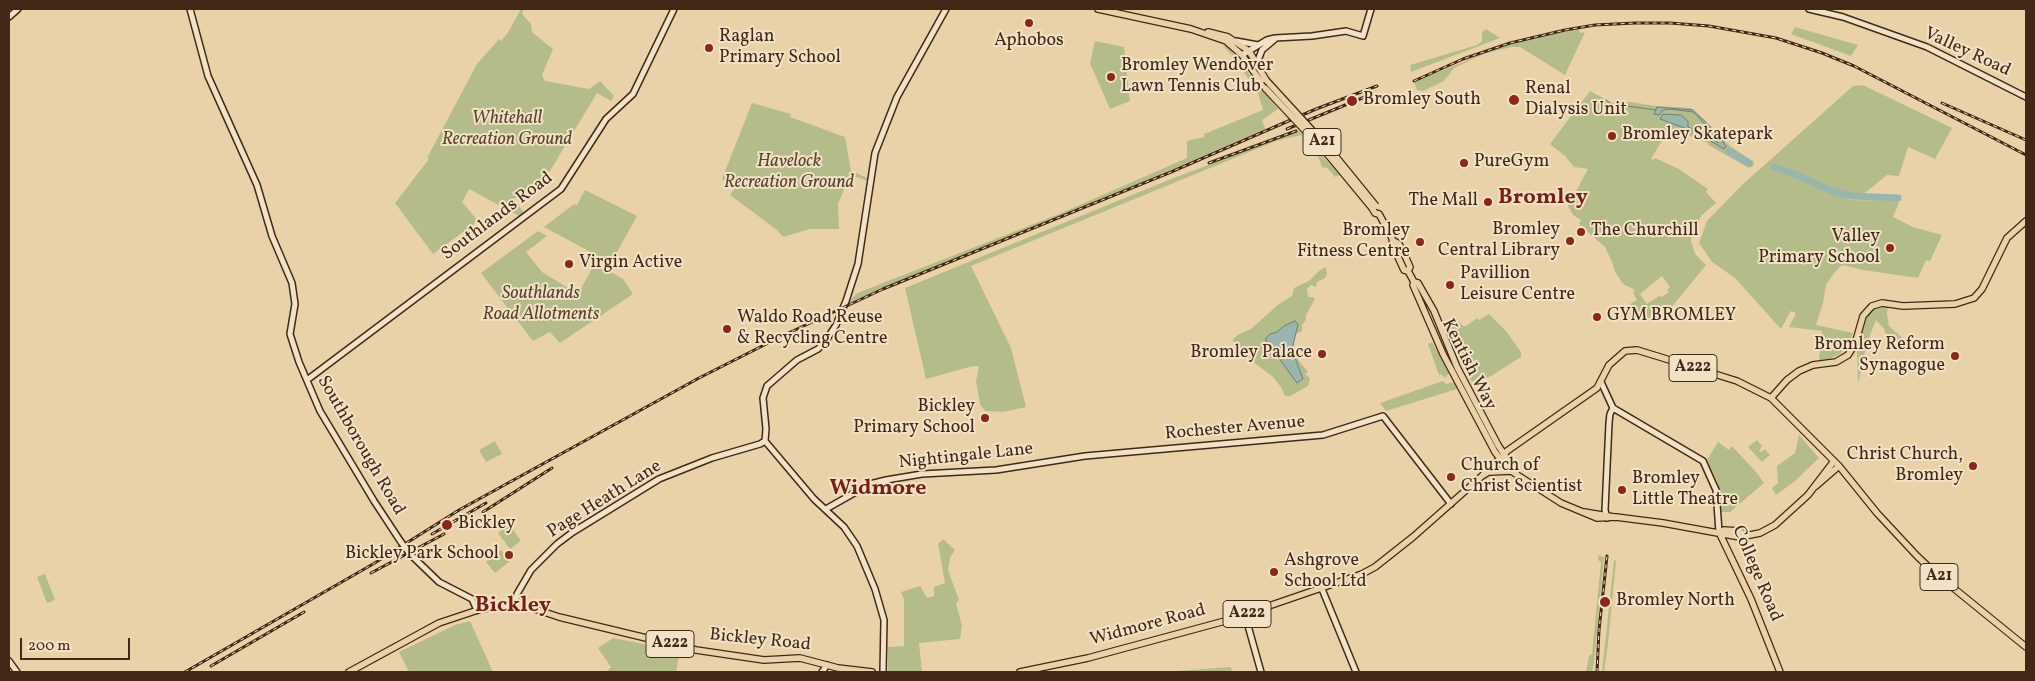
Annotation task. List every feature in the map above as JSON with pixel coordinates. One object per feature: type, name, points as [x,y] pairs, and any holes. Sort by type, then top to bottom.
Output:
[{"type":"main road","name":"A21","points":[[1098,9],[1202,32],[1221,34],[1236,41],[1249,51]]},
{"type":"main road","name":"A21","points":[[1202,32],[1226,41],[1242,55]]},
{"type":"main road","name":"Kentish Way","points":[[1249,51],[1266,80],[1277,94],[1332,152],[1374,207]]},
{"type":"main road","name":"Kentish Way","points":[[1242,55],[1266,89],[1374,207],[1379,210],[1378,214],[1394,241],[1393,246],[1404,270],[1409,269],[1414,282],[1418,283],[1435,314],[1457,367],[1502,457]]},
{"type":"main road","points":[[1771,398],[1787,380],[1799,371],[1813,365],[1836,362],[1848,355],[1855,344],[1863,316],[1872,306],[1882,303],[1903,306],[1958,304],[1974,298],[1980,292],[2008,238],[2026,221]]},
{"type":"main road","name":"A222","points":[[1602,382],[1605,371],[1615,358],[1630,349],[1732,379],[1771,398],[1836,464]]},
{"type":"main road","name":"Widmore Road","points":[[1020,672],[1088,658],[1244,615],[1362,574],[1375,567],[1451,504],[1482,476],[1493,463],[1596,389],[1602,382]]},
{"type":"main road","name":"A21","points":[[1502,457],[1511,472],[1561,503],[1590,516],[1616,517],[1719,532],[1732,536],[1747,536],[1771,529],[1794,509],[1836,464],[1916,556],[2026,647]]},
{"type":"main road","name":"A21","points":[[1502,457],[1517,474]]},
{"type":"main road","name":"Widmore Road","points":[[1482,476],[1490,472],[1502,457]]},
{"type":"main road","points":[[1490,472],[1511,472]]},
{"type":"main road","name":"A21","points":[[1719,532],[1724,530],[1738,531],[1747,536]]},
{"type":"main road","name":"College Road","points":[[1719,532],[1751,599],[1780,672]]},
{"type":"main road","points":[[1725,544],[1732,536]]},
{"type":"main road","name":"A222","points":[[349,672],[425,629],[478,610],[515,605]]},
{"type":"main road","name":"Bickley Road","points":[[515,605],[589,625],[696,650],[764,660],[800,658],[827,665]]},
{"type":"main road","name":"A222","points":[[827,665],[872,672]]},
{"type":"street","points":[[9,18],[18,9]]},
{"type":"street","name":"Southborough Road","points":[[190,9],[208,76],[257,185],[272,236],[290,278],[295,304],[290,328],[291,340],[320,411],[410,554],[439,582],[472,600],[478,610]]},
{"type":"street","name":"Southlands Road","points":[[307,380],[561,189],[606,119],[633,94],[674,9]]},
{"type":"street","points":[[883,672],[884,620],[875,589],[851,535],[814,499],[765,441],[766,428],[763,398],[767,386],[790,364],[818,349],[836,325],[851,288],[858,264],[875,153],[897,97],[946,9]]},
{"type":"street","points":[[1242,55],[1258,45],[1275,38],[1346,32],[1363,36],[1371,9]]},
{"type":"street","name":"Valley Road","points":[[1809,9],[1843,17],[1943,54],[2026,97]]},
{"type":"street","points":[[1257,63],[1262,50],[1275,38]]},
{"type":"street","points":[[1236,41],[1258,45]]},
{"type":"street","points":[[1602,382],[1613,408],[1610,414],[1606,516]]},
{"type":"street","name":"College Road","points":[[1613,408],[1702,459],[1711,475],[1716,490],[1719,532]]},
{"type":"street","name":"Rochester Avenue","points":[[1086,456],[1323,435],[1383,416],[1451,504]]},
{"type":"street","name":"Page Heath Lane","points":[[515,605],[517,594],[531,570],[557,544],[573,532],[659,479],[712,458],[765,441]]},
{"type":"street","name":"Nightingale Lane","points":[[826,509],[870,484],[886,480],[922,474],[996,470],[1086,456]]},
{"type":"street","points":[[1322,589],[1356,672]]},
{"type":"street","points":[[1244,615],[1261,672]]},
{"type":"street","points":[[9,661],[17,672]]},
{"type":"street","points":[[822,672],[827,665]]},
{"type":"green space","name":"Whitehall Recreation Ground","points":[[521,9],[524,9],[522,14],[531,24],[532,32],[553,49],[542,75],[545,81],[589,89],[600,81],[614,96],[611,101],[597,93],[550,171],[514,199],[524,213],[519,216],[469,189],[462,202],[478,221],[433,254],[395,203],[429,159],[427,158],[477,64],[499,39],[501,41],[507,34]]},
{"type":"green space","points":[[1795,27],[1858,45],[1851,56],[1791,34]]},
{"type":"green space","points":[[1486,29],[1500,38],[1411,72],[1410,65],[1477,45],[1482,41],[1482,32]]},
{"type":"green space","points":[[1579,29],[1580,33],[1585,32],[1565,75],[1520,47],[1512,47],[1486,53],[1454,68],[1444,81],[1423,91],[1417,90],[1414,82],[1490,51],[1541,36]]},
{"type":"green space","name":"Bromley Wendover Lawn Tennis Club","points":[[1095,41],[1124,47],[1130,101],[1110,109],[1090,63]]},
{"type":"green space","points":[[1223,46],[1227,46],[1278,109],[1262,120],[1265,129],[1183,165],[848,303],[856,294],[865,290],[1059,214],[1187,158],[1187,141],[1204,137],[1204,134],[1263,110],[1256,86]]},
{"type":"green space","points":[[1863,85],[1952,128],[1935,159],[1908,147],[1899,176],[1887,175],[1865,193],[1848,200],[1897,201],[1899,203],[1893,217],[1913,227],[1942,235],[1930,261],[1926,260],[1918,278],[1842,265],[1834,273],[1826,285],[1816,325],[1853,333],[1848,345],[1840,354],[1829,359],[1819,360],[1822,331],[1789,327],[1796,313],[1791,311],[1781,329],[1735,278],[1712,262],[1699,243],[1707,221],[1742,185],[1853,86]]},
{"type":"green space","points":[[1590,91],[1614,104],[1631,102],[1691,108],[1730,146],[1754,162],[1753,166],[1749,168],[1708,145],[1708,143],[1668,127],[1651,159],[1655,158],[1679,169],[1708,189],[1706,192],[1716,203],[1701,216],[1691,240],[1695,254],[1706,265],[1670,309],[1657,313],[1647,321],[1642,322],[1630,304],[1637,300],[1633,293],[1635,290],[1623,284],[1615,272],[1605,247],[1579,224],[1581,220],[1573,215],[1568,206],[1588,169],[1574,167],[1565,156],[1550,144]],"holes":[[[1662,276],[1670,287],[1667,290],[1669,292],[1647,304],[1640,294]]]},
{"type":"green space","name":"Havelock Recreation Ground","points":[[752,103],[791,114],[790,117],[845,137],[851,171],[868,178],[868,181],[850,175],[838,204],[839,229],[810,229],[783,237],[777,230],[730,195],[736,186],[722,179]]},
{"type":"green space","points":[[1299,131],[1340,175],[1335,177],[1327,168],[1322,167],[1316,151],[1308,148],[1301,135],[1276,141],[971,266],[1011,348],[1026,407],[1003,412],[985,411],[980,404],[976,381],[979,366],[926,379],[905,288],[1171,179]]},
{"type":"green space","name":"Southlands Road Allotments","points":[[585,190],[637,216],[611,263],[544,227],[574,204],[577,205]]},
{"type":"green space","name":"Southlands Road Allotments","points":[[538,231],[547,236],[526,252],[542,272],[578,294],[595,263],[623,279],[633,294],[560,343],[550,332],[533,341],[481,273]]},
{"type":"green space","points":[[1326,267],[1327,274],[1325,278],[1317,282],[1316,287],[1311,285],[1307,289],[1308,297],[1315,299],[1306,315],[1302,331],[1296,334],[1292,330],[1292,325],[1285,328],[1280,334],[1270,335],[1268,339],[1298,381],[1299,373],[1290,357],[1287,345],[1291,336],[1295,336],[1293,348],[1299,361],[1308,372],[1305,374],[1310,378],[1308,386],[1290,396],[1285,396],[1281,387],[1272,376],[1235,351],[1233,339],[1251,329],[1279,304],[1292,296],[1294,288],[1309,281]]},
{"type":"green space","points":[[1881,306],[1888,307],[1889,326],[1905,340],[1899,350],[1896,342],[1887,337],[1884,329],[1876,320],[1867,343],[1858,384],[1857,349],[1864,316],[1871,309]]},
{"type":"green space","points":[[1489,314],[1506,331],[1521,352],[1521,357],[1491,376],[1477,382],[1471,381],[1455,346],[1457,341],[1451,336],[1451,327],[1458,321],[1463,326],[1466,326],[1477,318],[1479,320]]},
{"type":"green space","points":[[1432,342],[1449,373],[1445,378],[1441,374],[1439,375],[1428,344]]},
{"type":"green space","points":[[1443,381],[1446,384],[1454,382],[1457,389],[1386,411],[1380,403]]},
{"type":"green space","points":[[1799,435],[1819,458],[1795,481],[1776,495],[1772,488],[1778,483],[1777,466],[1795,453]]},
{"type":"green space","points":[[1757,440],[1762,446],[1759,451],[1761,452],[1765,449],[1770,455],[1762,462],[1748,447]]},
{"type":"green space","points":[[495,441],[502,454],[486,462],[479,450]]},
{"type":"green space","points":[[1718,442],[1729,450],[1732,446],[1764,483],[1730,512],[1721,512],[1718,483],[1707,460]]},
{"type":"green space","points":[[509,524],[521,541],[510,549],[498,533]]},
{"type":"green space","points":[[943,539],[955,550],[950,558],[948,570],[959,600],[956,603],[962,626],[960,639],[919,643],[922,672],[888,671],[888,647],[904,646],[904,599],[901,592],[920,586],[927,598],[934,596],[934,587],[945,583],[938,544]]},
{"type":"green space","points":[[501,550],[510,561],[495,573],[486,562]]},
{"type":"green space","points":[[1598,555],[1604,557],[1594,662],[1592,672],[1586,672],[1589,656],[1592,654],[1601,562],[1598,560]]},
{"type":"green space","points":[[1614,560],[1616,561],[1608,644],[1604,672],[1602,672]]},
{"type":"green space","points":[[45,574],[55,600],[47,603],[37,577]]},
{"type":"green space","points":[[470,621],[493,672],[409,672],[399,652],[455,625]]},
{"type":"green space","points":[[613,638],[680,651],[676,672],[608,672],[611,667],[598,648]]},
{"type":"green space","points":[[1231,667],[1232,672],[1176,672],[1177,671]]},
{"type":"water","points":[[1657,107],[1693,110],[1709,125],[1719,140],[1721,138],[1726,147],[1724,149],[1695,132],[1660,119],[1663,114],[1681,115],[1688,121],[1688,127],[1711,136],[1718,143],[1709,128],[1693,112],[1669,109],[1663,110],[1659,115],[1654,114]]},
{"type":"water","points":[[1295,321],[1298,324],[1292,350],[1303,379],[1297,383],[1265,339],[1270,334]]},
{"type":"waterway","points":[[1606,100],[1612,104],[1656,110]]},
{"type":"waterway","points":[[1729,151],[1749,163]]},
{"type":"waterway","points":[[1774,167],[1832,191],[1852,196],[1898,198]]},
{"type":"railway","points":[[1414,81],[1463,59],[1510,43],[1565,30],[1595,25],[1635,23],[1709,26],[1776,38],[1854,66],[2026,155]]},
{"type":"railway","points":[[185,672],[373,564],[459,510],[699,378],[780,337],[883,289],[1171,172],[1316,109],[1377,86]]},
{"type":"railway","points":[[1287,129],[1372,94]]},
{"type":"railway","points":[[1942,103],[2026,140]]},
{"type":"railway","points":[[1209,163],[1296,131]]},
{"type":"railway","points":[[483,512],[552,468]]},
{"type":"railway","points":[[432,534],[486,503]]},
{"type":"railway","points":[[371,573],[444,534]]},
{"type":"railway","points":[[1597,672],[1599,630],[1607,556]]},
{"type":"railway","points":[[211,666],[304,612]]},
{"type":"place","name":"Aphobos","points":[[1029,23]]},
{"type":"place","name":"Raglan Primary School","points":[[709,48]]},
{"type":"place","name":"Bromley Wendover Lawn Tennis Club","points":[[1111,77]]},
{"type":"place","name":"Renal Dialysis Unit","points":[[1514,100]]},
{"type":"place","name":"Bromley South","points":[[1352,101]]},
{"type":"place","name":"Bromley Skatepark","points":[[1612,136]]},
{"type":"place","name":"PureGym","points":[[1464,163]]},
{"type":"place","name":"The Mall","points":[[1488,202]]},
{"type":"place","name":"The Churchill","points":[[1581,232]]},
{"type":"place","name":"Bromley Central Library","points":[[1570,241]]},
{"type":"place","name":"Bromley Fitness Centre","points":[[1420,242]]},
{"type":"place","name":"Valley Primary School","points":[[1890,248]]},
{"type":"place","name":"Virgin Active","points":[[569,264]]},
{"type":"place","name":"Pavillion Leisure Centre","points":[[1450,285]]},
{"type":"place","name":"GYM BROMLEY","points":[[1597,317]]},
{"type":"place","name":"Waldo Road Reuse & Recycling Centre","points":[[727,329]]},
{"type":"place","name":"Bromley Palace","points":[[1322,354]]},
{"type":"place","name":"Bromley Reform Synagogue","points":[[1955,356]]},
{"type":"place","name":"Bickley Primary School","points":[[985,418]]},
{"type":"place","name":"Christ Church, Bromley","points":[[1973,466]]},
{"type":"place","name":"Church of Christ Scientist","points":[[1451,477]]},
{"type":"place","name":"Bromley Little Theatre","points":[[1622,490]]},
{"type":"place","name":"Bickley","points":[[447,525]]},
{"type":"place","name":"Bickley Park School","points":[[509,555]]},
{"type":"place","name":"Ashgrove School Ltd","points":[[1274,572]]},
{"type":"place","name":"Bromley North","points":[[1605,602]]},
{"type":"district","name":"Bromley","points":[[1543,199]]},
{"type":"district","name":"Widmore","points":[[878,490]]},
{"type":"district","name":"Bickley","points":[[513,607]]}]
